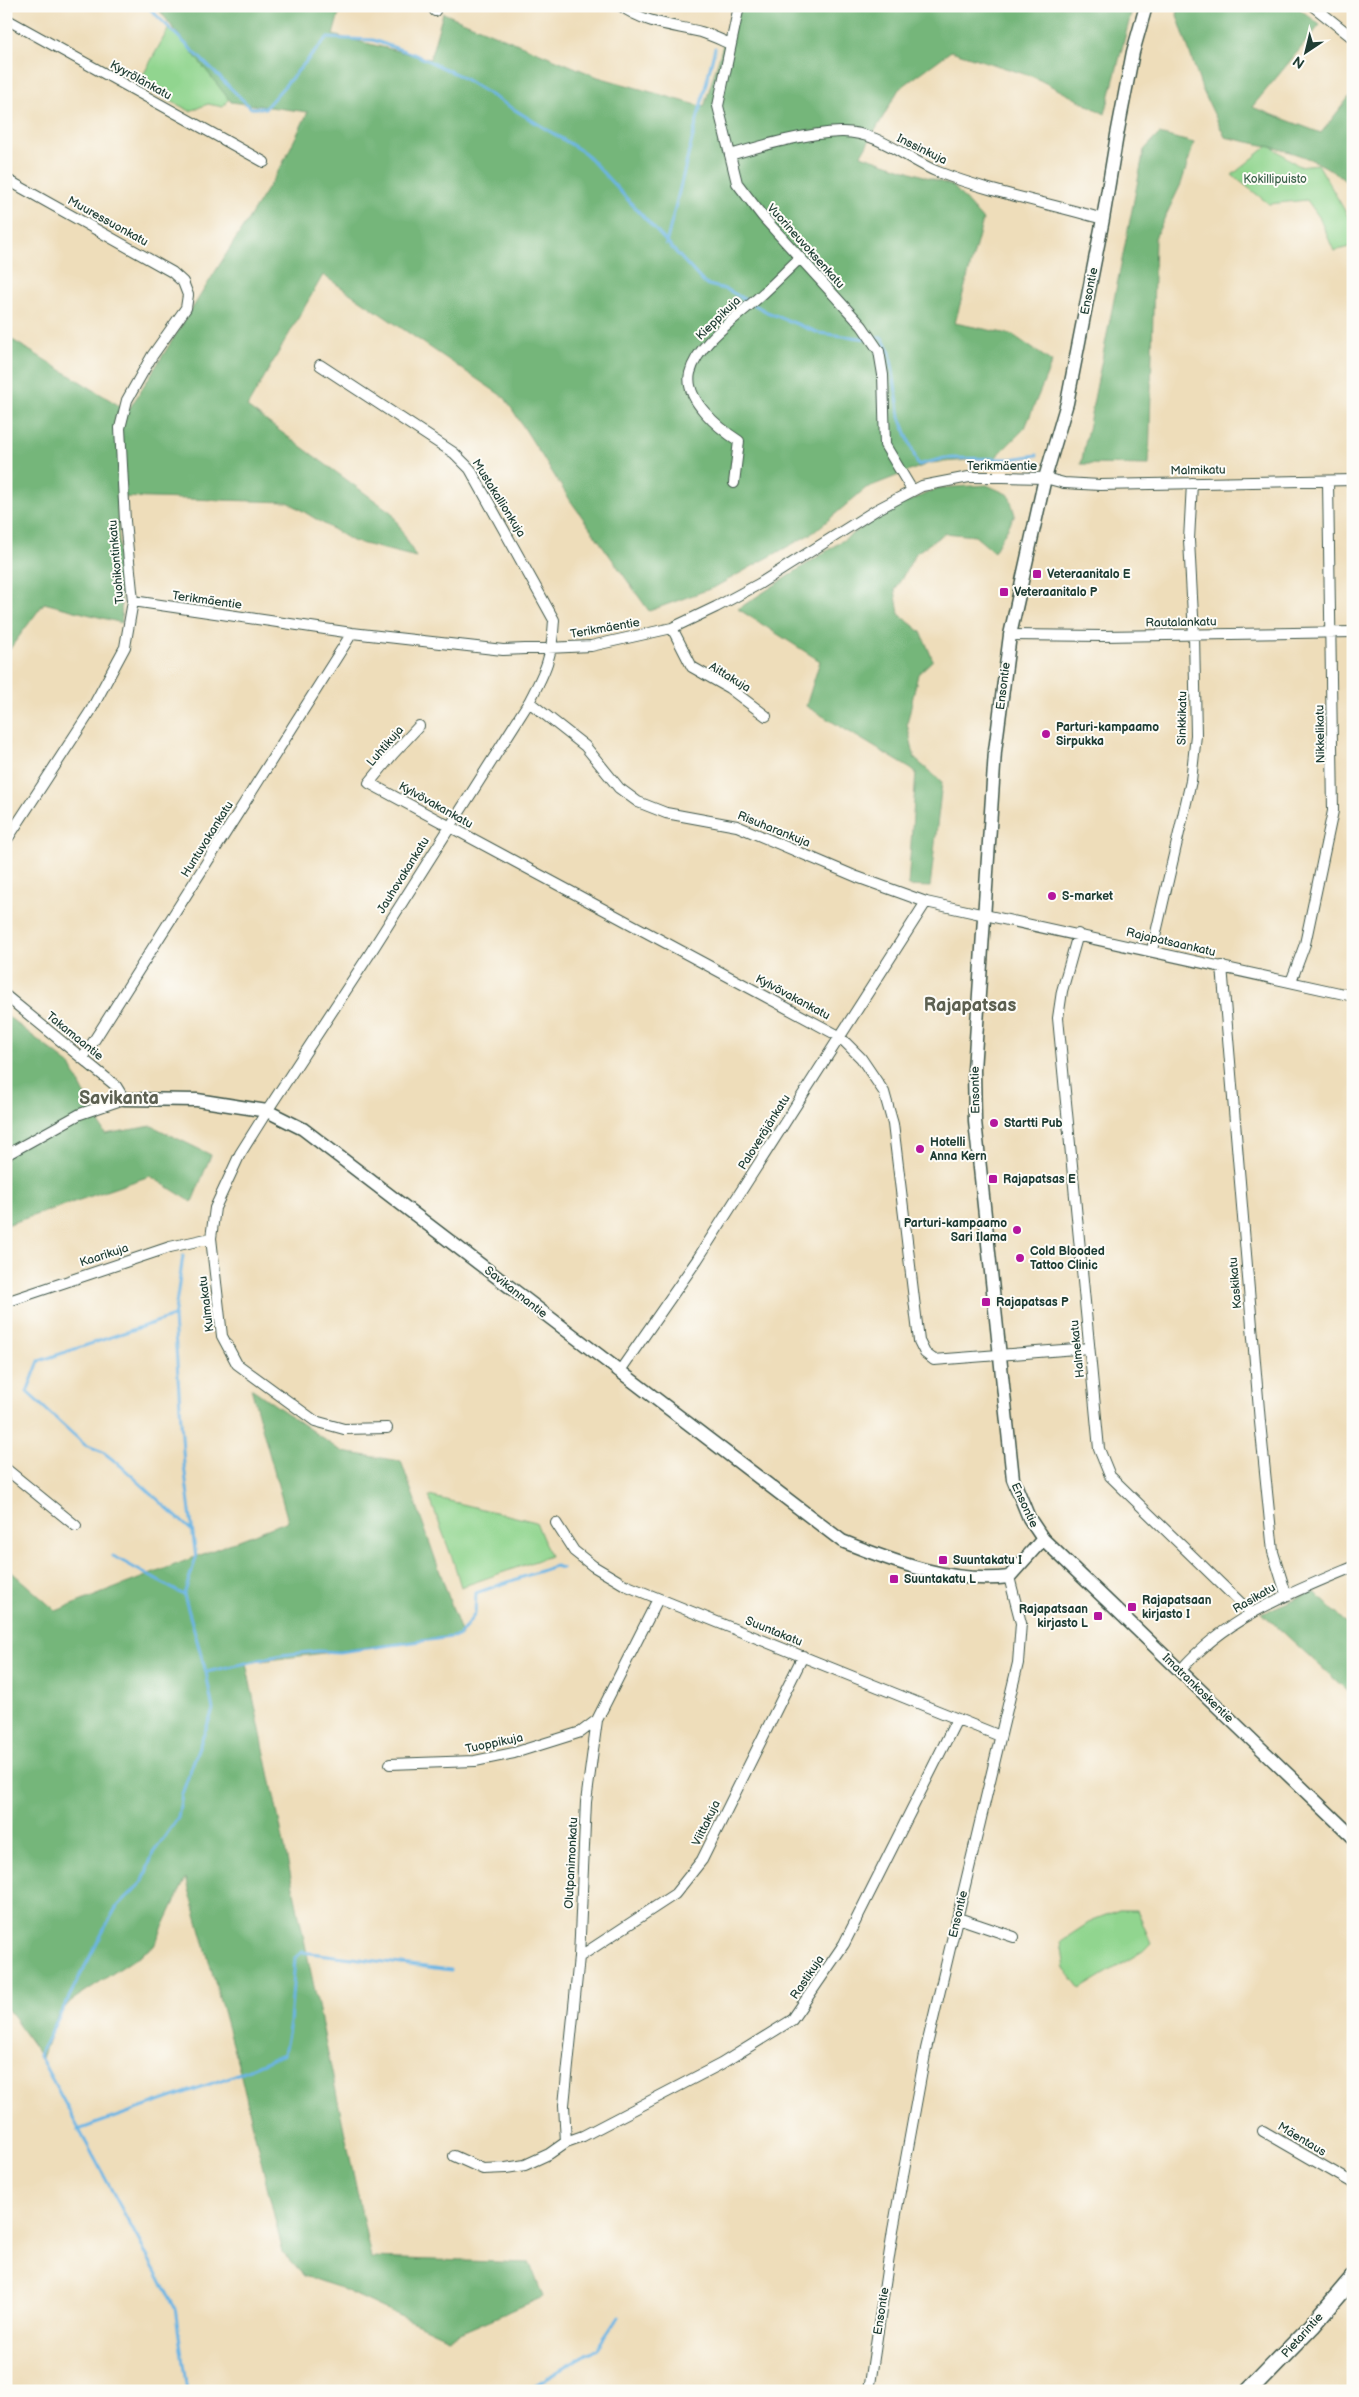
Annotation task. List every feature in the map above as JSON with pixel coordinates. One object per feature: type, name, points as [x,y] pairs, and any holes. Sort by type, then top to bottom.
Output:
[{"type":"main road","name":"Pietarintie","points":[[1250,2391],[1312,2326],[1353,2278]]},
{"type":"street","points":[[621,6],[634,16],[664,26],[702,32],[730,44]]},
{"type":"street","name":"Vuorineuvoksenkatu","points":[[739,6],[718,106],[737,183],[762,217],[862,326],[879,351],[883,376],[885,445],[912,490]]},
{"type":"street","name":"Ensontie","points":[[869,2391],[893,2230],[926,2049],[1018,1663],[1021,1644],[1021,1622],[1009,1577],[1042,1539],[1025,1510],[1013,1479],[975,1121],[974,1070],[983,914],[996,751],[1010,634],[1045,478],[1067,403],[1133,52],[1146,6]]},
{"type":"street","points":[[1313,6],[1353,38]]},
{"type":"street","name":"Kyyrölänkatu","points":[[6,19],[264,162]]},
{"type":"street","name":"Inssinkuja","points":[[730,155],[770,143],[842,132],[870,136],[937,172],[1005,194],[1055,205],[1103,219]]},
{"type":"street","name":"Muuressuonkatu","points":[[6,179],[172,272],[183,282],[188,295]]},
{"type":"street","name":"Kieppikuja","points":[[734,483],[740,441],[724,431],[705,412],[694,395],[690,383],[690,374],[700,354],[724,327],[800,258]]},
{"type":"street","name":"Tuohikontinkatu","points":[[6,841],[90,712],[125,647],[134,601],[125,521],[120,428],[127,400],[152,356],[186,308],[188,295]]},
{"type":"street","name":"Mustakallionkuja","points":[[320,365],[454,453],[470,469],[554,620],[552,649]]},
{"type":"street","name":"Terikmäentie","points":[[134,601],[352,633],[503,650],[591,646],[672,628],[759,584],[912,490],[922,486],[969,477],[1045,478]]},
{"type":"street","name":"Malmikatu","points":[[1045,478],[1064,483],[1100,485],[1353,480]]},
{"type":"street","name":"Nikkelikatu","points":[[1290,982],[1305,944],[1333,811],[1332,633],[1328,480]]},
{"type":"street","name":"Sinkkikatu","points":[[1152,950],[1190,781],[1196,735],[1194,635],[1189,540],[1192,483]]},
{"type":"street","name":"Aittakuja","points":[[672,628],[692,667],[729,688],[766,716]]},
{"type":"street","name":"Rautalankatu","points":[[1010,634],[1194,635],[1353,632]]},
{"type":"street","name":"Huntuvakankatu","points":[[83,1058],[352,633]]},
{"type":"street","name":"Jauhovakankatu","points":[[267,1111],[369,955],[448,826],[529,702],[547,669],[552,649]]},
{"type":"street","name":"Risuharankuja","points":[[529,702],[585,746],[619,788],[638,802],[666,813],[737,826],[857,878],[926,902],[983,914]]},
{"type":"street","name":"Luhtikuja","points":[[370,783],[419,726]]},
{"type":"street","name":"Kylvövakankatu","points":[[370,783],[839,1036],[861,1058],[884,1092],[893,1124],[920,1341],[925,1353],[934,1360],[1089,1348]]},
{"type":"street","name":"Paloveräjänkatu","points":[[619,1372],[697,1260],[926,902]]},
{"type":"street","name":"Rajapatsaankatu","points":[[983,914],[1353,996]]},
{"type":"street","name":"Halmekatu","points":[[1078,934],[1062,991],[1058,1018],[1099,1449],[1110,1476],[1251,1613]]},
{"type":"street","name":"Kaskikatu","points":[[1222,966],[1260,1422],[1273,1552],[1286,1594]]},
{"type":"street","name":"Takamaantie","points":[[6,996],[116,1086],[124,1100]]},
{"type":"street","name":"Savikannantie","points":[[6,1155],[80,1114],[124,1100],[197,1100],[267,1111],[303,1129],[842,1542],[895,1563],[989,1580],[1009,1577]]},
{"type":"street","name":"Kulmakatu","points":[[267,1111],[227,1179],[215,1208],[211,1238],[222,1336],[237,1364],[315,1421],[344,1429],[387,1428]]},
{"type":"street","name":"Kaarikuja","points":[[6,1302],[31,1292],[170,1247],[211,1238]]},
{"type":"street","points":[[6,1469],[76,1526]]},
{"type":"street","name":"Suuntakatu","points":[[556,1524],[574,1551],[593,1566],[658,1599],[1000,1736]]},
{"type":"street","name":"Imatrankoskentie","points":[[1042,1539],[1353,1837]]},
{"type":"street","name":"Rasikatu","points":[[1180,1671],[1213,1638],[1251,1613],[1286,1594],[1353,1567]]},
{"type":"street","name":"Olutpanimonkatu","points":[[566,2142],[564,2105],[579,1957],[586,1802],[597,1720],[658,1599]]},
{"type":"street","name":"Viittakuja","points":[[579,1957],[675,1894],[702,1860],[803,1656]]},
{"type":"street","name":"Rastikuja","points":[[454,2156],[483,2169],[525,2165],[549,2154],[566,2142],[583,2136],[721,2064],[792,2020],[844,1944],[957,1719]]},
{"type":"street","name":"Tuoppikuja","points":[[390,1764],[475,1762],[514,1753],[581,1732],[597,1720]]},
{"type":"street","points":[[958,1918],[1014,1937]]},
{"type":"street","name":"Mäentaus","points":[[1264,2131],[1353,2183]]},
{"type":"green space","points":[[156,6],[341,6],[333,35],[430,59],[443,13],[598,77],[704,107],[735,6],[1133,6],[1105,114],[1034,77],[951,51],[899,89],[861,155],[953,186],[983,220],[955,323],[1013,335],[1052,362],[1025,428],[995,458],[930,463],[866,488],[814,532],[715,587],[649,611],[570,500],[505,398],[323,275],[247,407],[392,513],[416,557],[352,541],[288,502],[117,497],[122,623],[44,603],[6,654],[6,336],[128,411],[282,165],[308,112],[231,102]]},
{"type":"green space","points":[[1179,6],[1296,6],[1320,25],[1252,107],[1321,133],[1353,92],[1353,189],[1326,167],[1310,159],[1277,148],[1225,137],[1202,89],[1177,15]]},
{"type":"green space","points":[[169,28],[234,91],[223,107],[208,104],[190,111],[138,84]]},
{"type":"green space","points":[[1159,134],[1194,143],[1181,184],[1155,238],[1149,465],[1081,464],[1144,150]]},
{"type":"green space","name":"Kokillipuisto","points":[[1269,145],[1299,166],[1318,164],[1353,225],[1353,239],[1349,247],[1334,251],[1319,217],[1307,200],[1269,204],[1232,175]]},
{"type":"green space","points":[[987,485],[1009,495],[1015,515],[994,552],[975,536],[945,533],[916,553],[895,590],[899,614],[921,632],[933,660],[918,674],[907,724],[915,759],[942,782],[930,887],[908,886],[916,772],[806,706],[820,661],[738,609],[886,512],[938,488]]},
{"type":"green space","points":[[6,1015],[70,1065],[105,1134],[152,1126],[211,1155],[192,1202],[150,1176],[6,1225]]},
{"type":"green space","points":[[251,1388],[342,1452],[401,1461],[462,1635],[246,1663],[371,2258],[530,2263],[543,2297],[448,2338],[338,2287],[304,2276],[283,2253],[241,2076],[186,1878],[154,1946],[71,2001],[57,2016],[42,2058],[6,2007],[6,1567],[56,1611],[288,1521]]},
{"type":"green space","points":[[429,1496],[536,1522],[550,1556],[461,1587]]},
{"type":"green space","points":[[1314,1591],[1353,1630],[1353,1696],[1262,1613]]},
{"type":"green space","points":[[1119,1910],[1137,1910],[1151,1943],[1143,1951],[1080,1989],[1065,1969],[1061,1941],[1093,1920]]},
{"type":"waterway","points":[[147,6],[251,108],[265,108],[327,38],[373,40],[416,55],[458,75],[585,153],[705,284],[728,290],[767,312],[819,333],[868,339]]},
{"type":"waterway","points":[[666,244],[715,48]]},
{"type":"waterway","points":[[874,338],[882,338],[890,353],[900,417],[918,465],[945,458],[1011,459],[1037,455]]},
{"type":"waterway","points":[[183,1256],[174,1318],[184,1465],[196,1558],[184,1595],[206,1672],[213,1710],[182,1794],[178,1818],[153,1853],[143,1881],[116,1908],[39,2055],[175,2308],[187,2391]]},
{"type":"waterway","points":[[174,1316],[39,1361],[27,1392],[85,1445],[103,1452],[121,1466],[191,1530]]},
{"type":"waterway","points":[[113,1556],[184,1595]]},
{"type":"waterway","points":[[206,1672],[282,1655],[318,1651],[339,1652],[459,1636],[475,1614],[476,1593],[555,1566],[562,1568]]},
{"type":"waterway","points":[[78,2130],[233,2076],[284,2054],[290,2023],[295,1958],[302,1952],[451,1970]]},
{"type":"waterway","points":[[525,2391],[597,2348],[619,2316]]},
{"type":"place","name":"Veteraanitalo E","points":[[1037,574]]},
{"type":"place","name":"Veteraanitalo P","points":[[1004,592]]},
{"type":"place","name":"Parturi-kampaamo Sirpukka","points":[[1046,734]]},
{"type":"place","name":"S-market","points":[[1052,896]]},
{"type":"place","name":"Startti Pub","points":[[994,1123]]},
{"type":"place","name":"Hotelli Anna Kern","points":[[920,1149]]},
{"type":"place","name":"Rajapatsas E","points":[[993,1179]]},
{"type":"place","name":"Parturi-kampaamo Sari Ilama","points":[[1017,1230]]},
{"type":"place","name":"Cold Blooded Tattoo Clinic","points":[[1020,1258]]},
{"type":"place","name":"Rajapatsas P","points":[[986,1302]]},
{"type":"place","name":"Suuntakatu I","points":[[943,1560]]},
{"type":"place","name":"Suuntakatu L","points":[[894,1579]]},
{"type":"place","name":"Rajapatsaan kirjasto I","points":[[1132,1607]]},
{"type":"place","name":"Rajapatsaan kirjasto L","points":[[1098,1616]]},
{"type":"district","name":"Rajapatsas","points":[[970,1005]]},
{"type":"district","name":"Savikanta","points":[[119,1098]]}]
